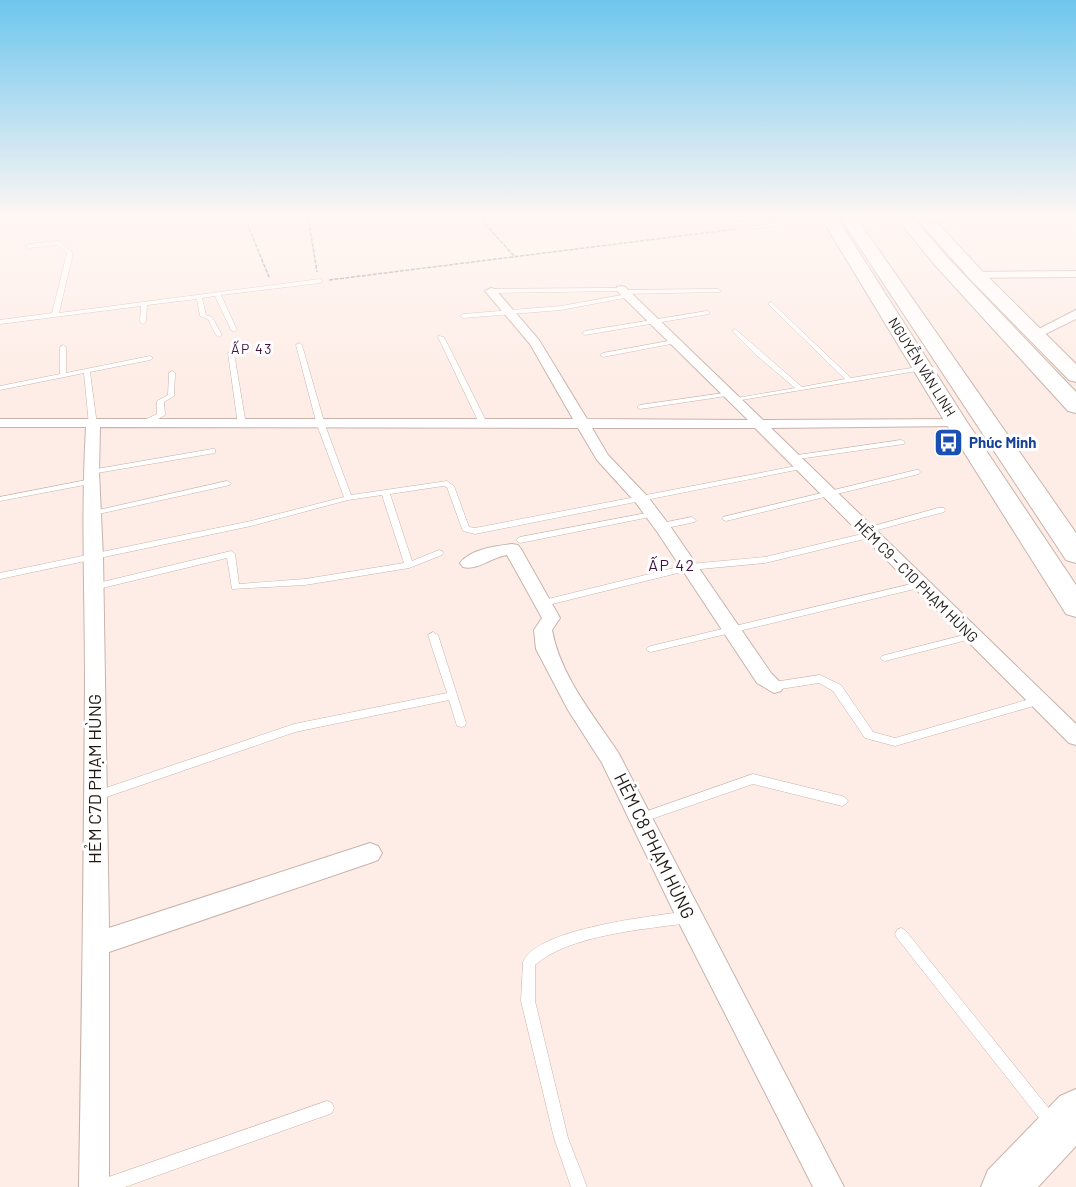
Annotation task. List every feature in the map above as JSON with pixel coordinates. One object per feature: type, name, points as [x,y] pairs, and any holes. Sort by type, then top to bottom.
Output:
[{"type":"highway","name":"NGUYỄN VĂN LINH","points":[[874,271],[1076,554]]},
{"type":"highway","points":[[951,271],[1076,406]]},
{"type":"main road","name":"NGUYỄN VĂN LINH","points":[[866,271],[956,422],[1076,607]]},
{"type":"main road","points":[[973,271],[1076,376]]},
{"type":"main road","points":[[1005,1187],[1067,1122]]},
{"type":"street","points":[[976,275],[1076,274]]},
{"type":"street","points":[[491,291],[535,343],[602,457],[652,513],[764,678],[774,686]]},
{"type":"street","name":"HẺM C9 - C10 PHẠM HÙNG","points":[[624,292],[734,397],[796,463],[1076,737]]},
{"type":"street","points":[[1035,334],[1076,314]]},
{"type":"street","points":[[0,423],[321,425],[956,422]]},
{"type":"street","name":"HẺM C7D PHẠM HÙNG","points":[[93,425],[91,476],[94,513],[96,944],[94,1187]]},
{"type":"street","points":[[469,563],[492,552],[512,549],[544,603]]},
{"type":"street","name":"HẺM C8 PHẠM HÙNG","points":[[544,603],[551,618],[543,630],[546,649],[575,705],[610,758],[688,917],[829,1187]]},
{"type":"street","points":[[96,944],[370,853]]},
{"type":"lane","points":[[55,315],[66,271]]},
{"type":"lane","points":[[0,322],[320,281]]},
{"type":"lane","points":[[491,291],[718,291]]},
{"type":"lane","points":[[463,316],[561,308],[624,292]]},
{"type":"lane","points":[[217,294],[234,330]]},
{"type":"lane","points":[[199,296],[203,316],[210,318],[219,335]]},
{"type":"lane","points":[[143,322],[144,303]]},
{"type":"lane","points":[[771,304],[848,380]]},
{"type":"lane","points":[[585,333],[707,313]]},
{"type":"lane","points":[[735,331],[757,353],[800,388]]},
{"type":"lane","points":[[441,337],[484,424]]},
{"type":"lane","points":[[603,355],[674,342]]},
{"type":"lane","points":[[299,345],[321,425],[348,498]]},
{"type":"lane","points":[[63,347],[63,376]]},
{"type":"lane","points":[[231,353],[242,425]]},
{"type":"lane","points":[[0,388],[150,358]]},
{"type":"lane","points":[[640,407],[800,388],[923,368]]},
{"type":"lane","name":"HẺM C7D PHẠM HÙNG","points":[[87,372],[93,425]]},
{"type":"lane","points":[[141,425],[161,415],[160,401],[171,396],[172,373]]},
{"type":"lane","points":[[520,540],[652,513],[796,463],[901,442]]},
{"type":"lane","points":[[0,499],[91,476],[212,450]]},
{"type":"lane","points":[[726,519],[916,472]]},
{"type":"lane","points":[[94,513],[227,483]]},
{"type":"lane","points":[[0,576],[251,523],[348,498],[447,484],[450,486],[466,529],[475,531],[512,525],[569,511],[652,513],[692,520]]},
{"type":"lane","points":[[385,492],[409,565]]},
{"type":"lane","points":[[544,603],[690,567],[765,560],[868,533],[941,510]]},
{"type":"lane","points":[[94,587],[231,554],[235,587],[305,582],[409,565],[439,553]]},
{"type":"lane","points":[[651,649],[920,585]]},
{"type":"lane","points":[[433,636],[461,723]]},
{"type":"lane","points":[[885,658],[972,636]]},
{"type":"lane","points":[[774,686],[820,680],[837,688],[869,735],[895,742],[1037,701]]},
{"type":"lane","points":[[95,796],[294,728],[452,696]]},
{"type":"lane","points":[[640,818],[753,779],[842,801]]},
{"type":"lane","points":[[579,1187],[561,1138],[528,1001],[529,962],[541,950],[563,940],[688,917]]},
{"type":"lane","points":[[901,934],[1067,1122]]},
{"type":"lane","points":[[103,1187],[327,1108]]},
{"type":"path","points":[[267,271],[274,287]]},
{"type":"path","points":[[318,271],[320,281],[398,271]]},
{"type":"place","name":"Phúc Minh","points":[[948,443]]},
{"type":"district","name":"ẤP 43","points":[[252,349]]},
{"type":"district","name":"ẤP 42","points":[[672,565]]}]
